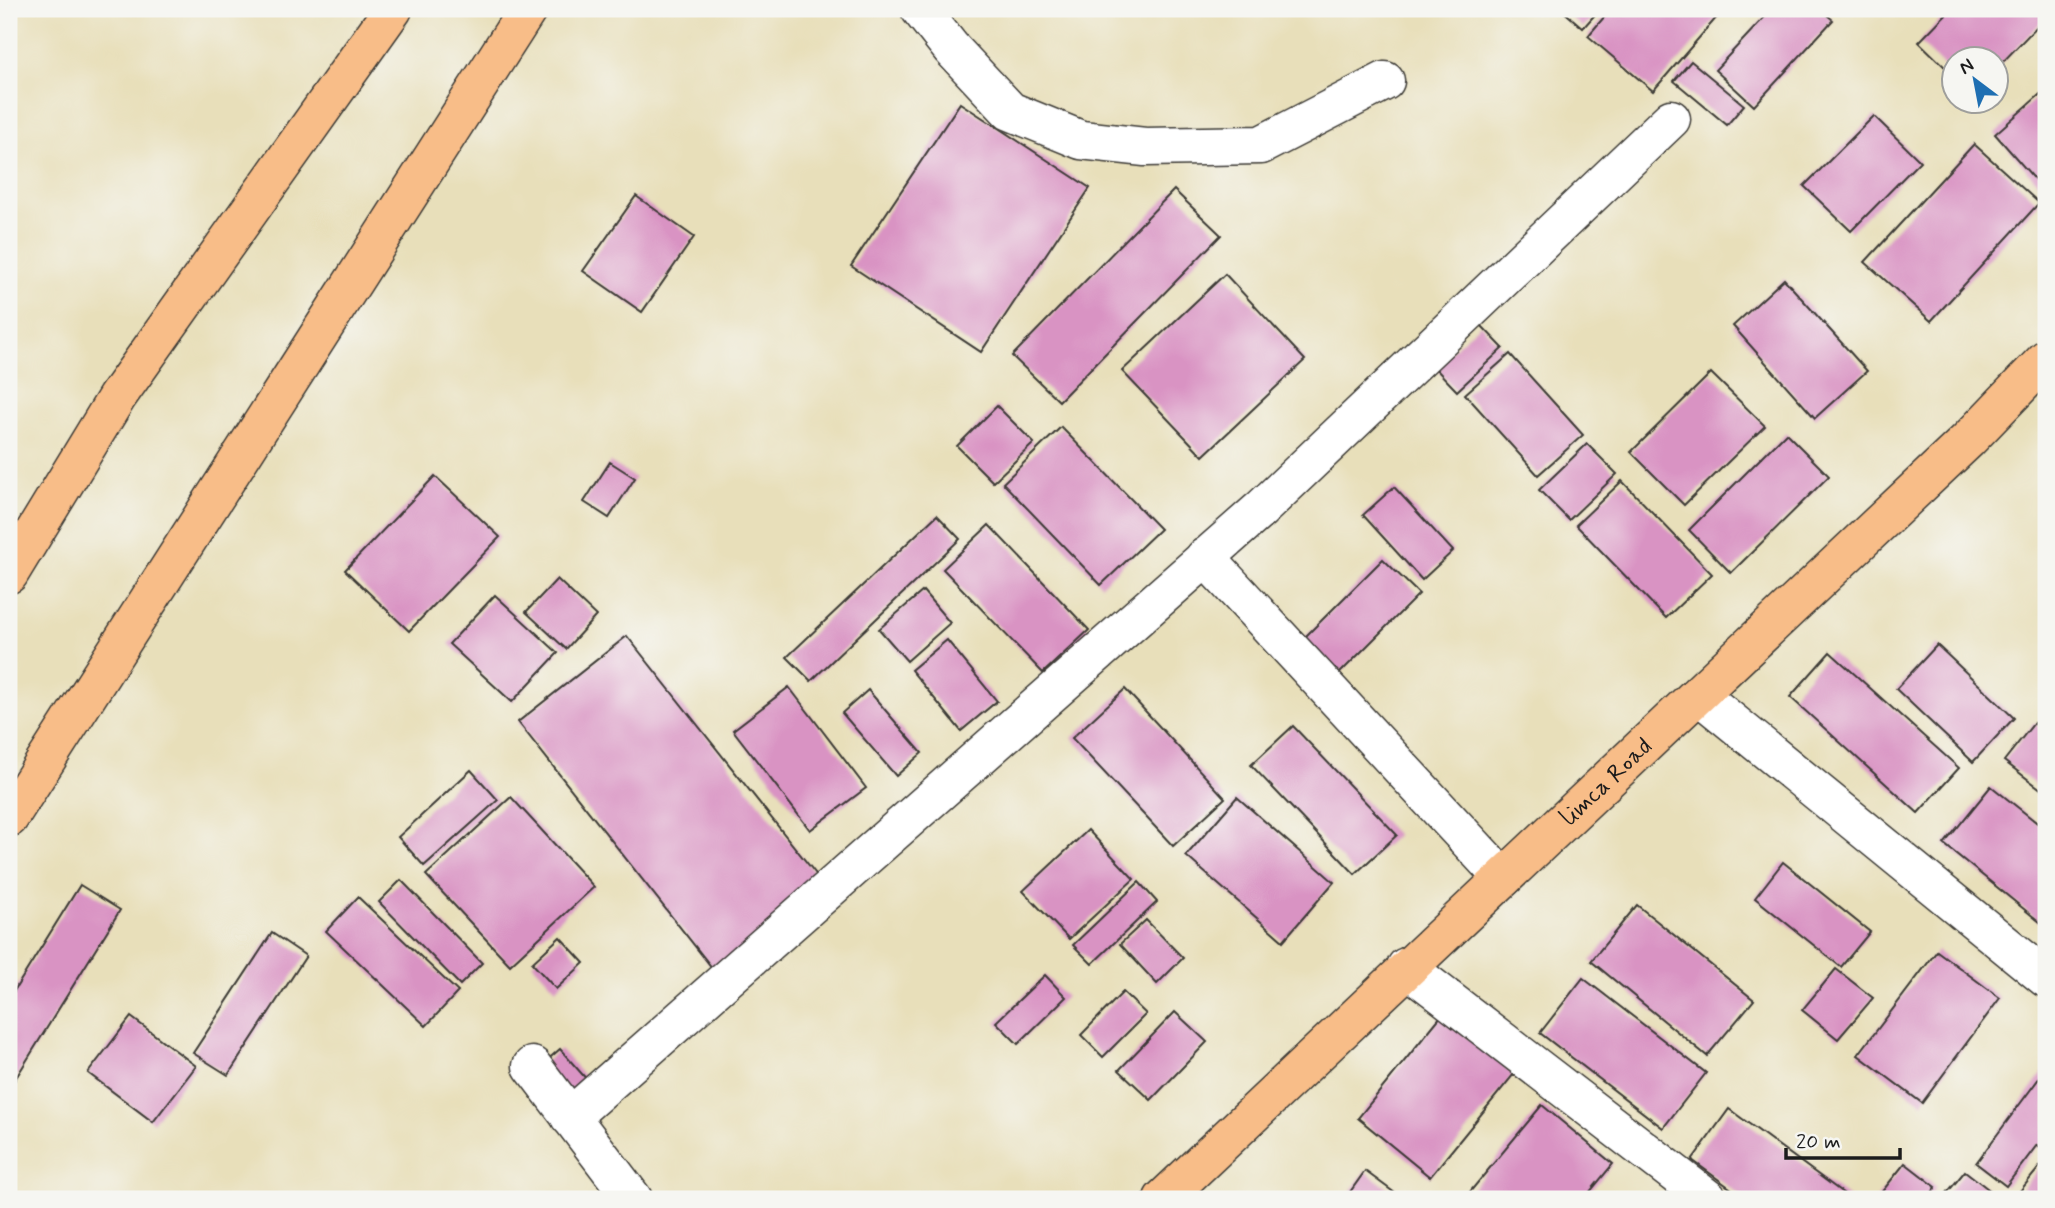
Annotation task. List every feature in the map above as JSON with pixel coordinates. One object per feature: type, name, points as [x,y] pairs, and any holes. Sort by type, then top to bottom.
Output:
[{"type":"main road","points":[[9,573],[117,397],[393,9]]},
{"type":"main road","points":[[9,818],[528,9]]},
{"type":"main road","name":"limca Road","points":[[1163,1199],[1968,440],[2046,359]]},
{"type":"street","points":[[920,9],[951,48],[1010,111],[1081,140],[1145,147],[1261,145],[1385,81]]},
{"type":"street","points":[[570,1117],[1261,509],[1671,119]]},
{"type":"street","points":[[1205,557],[1503,878]]},
{"type":"street","points":[[1699,695],[2046,978]]},
{"type":"street","points":[[1406,967],[1708,1199]]},
{"type":"street","points":[[532,1066],[633,1199]]},
{"type":"building","points":[[1561,9],[1600,9],[1583,28]]},
{"type":"building","points":[[1611,9],[1724,9],[1653,91],[1588,36]]},
{"type":"building","points":[[1772,9],[1820,9],[1833,20],[1754,106],[1715,70]]},
{"type":"building","points":[[1951,9],[2046,9],[2046,17],[2010,54],[2010,46],[1940,46],[1940,62],[1919,42]]},
{"type":"building","points":[[1691,61],[1744,105],[1727,125],[1674,81]]},
{"type":"building","points":[[2046,89],[2046,192],[1995,134]]},
{"type":"building","points":[[960,103],[1090,188],[981,352],[851,266]]},
{"type":"building","points":[[1874,116],[1920,161],[1851,231],[1804,186]]},
{"type":"building","points":[[1974,144],[2039,203],[1931,321],[1865,262]]},
{"type":"building","points":[[1174,190],[1221,235],[1059,401],[1012,356]]},
{"type":"building","points":[[636,196],[694,237],[642,312],[583,271]]},
{"type":"building","points":[[1225,274],[1305,360],[1203,456],[1122,371]]},
{"type":"building","points":[[1784,279],[1867,371],[1815,418],[1733,326]]},
{"type":"building","points":[[1480,324],[1503,348],[1457,391],[1434,367]]},
{"type":"building","points":[[1510,354],[1583,435],[1538,475],[1465,394]]},
{"type":"building","points":[[1711,373],[1765,426],[1684,505],[1631,452]]},
{"type":"building","points":[[997,406],[1034,443],[993,482],[957,446]]},
{"type":"building","points":[[1061,427],[1160,529],[1101,585],[1003,483]]},
{"type":"building","points":[[1786,433],[1829,476],[1731,573],[1689,530]]},
{"type":"building","points":[[1587,444],[1617,474],[1569,520],[1539,490]]},
{"type":"building","points":[[610,462],[635,478],[609,518],[584,502]]},
{"type":"building","points":[[435,476],[500,537],[409,631],[345,570]]},
{"type":"building","points":[[1622,481],[1712,574],[1666,618],[1576,525]]},
{"type":"building","points":[[1394,487],[1453,551],[1422,580],[1363,515]]},
{"type":"building","points":[[937,515],[960,539],[811,681],[787,657]]},
{"type":"building","points":[[989,525],[1089,630],[1043,673],[943,569]]},
{"type":"building","points":[[1383,559],[1419,594],[1335,678],[1299,643]]},
{"type":"building","points":[[557,579],[596,616],[566,649],[526,612]]},
{"type":"building","points":[[923,591],[950,623],[907,661],[879,629]]},
{"type":"building","points":[[495,595],[558,653],[512,702],[449,644]]},
{"type":"building","points":[[627,636],[827,888],[717,974],[518,722]]},
{"type":"building","points":[[947,640],[997,701],[961,731],[911,670]]},
{"type":"building","points":[[1937,645],[2014,718],[1973,762],[1896,689]]},
{"type":"building","points":[[1830,652],[1959,768],[1918,813],[1790,697]]},
{"type":"building","points":[[789,687],[866,788],[810,830],[733,730]]},
{"type":"building","points":[[1125,689],[1225,798],[1173,846],[1072,738]]},
{"type":"building","points":[[868,690],[922,753],[896,776],[842,713]]},
{"type":"building","points":[[2034,723],[2046,732],[2046,793],[2004,761]]},
{"type":"building","points":[[1293,726],[1397,835],[1355,874],[1251,765]]},
{"type":"building","points":[[471,770],[498,800],[424,866],[398,837]]},
{"type":"building","points":[[1991,786],[2046,830],[2046,927],[1944,844]]},
{"type":"building","points":[[511,797],[594,887],[510,965],[426,875]]},
{"type":"building","points":[[1237,797],[1334,882],[1283,941],[1186,856]]},
{"type":"building","points":[[1088,830],[1134,879],[1069,939],[1023,891]]},
{"type":"building","points":[[1783,862],[1870,932],[1841,967],[1755,898]]},
{"type":"building","points":[[401,880],[482,963],[460,985],[379,902]]},
{"type":"building","points":[[1139,882],[1157,902],[1092,964],[1073,945]]},
{"type":"building","points":[[80,885],[120,910],[9,1089],[9,999]]},
{"type":"building","points":[[358,897],[458,992],[426,1026],[326,931]]},
{"type":"building","points":[[1637,905],[1754,1000],[1707,1056],[1591,961]]},
{"type":"building","points":[[1146,920],[1183,958],[1157,984],[1120,944]]},
{"type":"building","points":[[272,933],[306,956],[228,1075],[193,1053]]},
{"type":"building","points":[[560,937],[584,963],[556,989],[532,963]]},
{"type":"building","points":[[1937,951],[2000,998],[1922,1103],[1858,1055]]},
{"type":"building","points":[[1836,969],[1873,998],[1838,1039],[1802,1010]]},
{"type":"building","points":[[1045,975],[1066,997],[1018,1044],[996,1022]]},
{"type":"building","points":[[1583,978],[1706,1073],[1663,1128],[1540,1033]]},
{"type":"building","points":[[1123,992],[1146,1014],[1103,1057],[1081,1035]]},
{"type":"building","points":[[1175,1012],[1207,1042],[1151,1100],[1119,1070]]},
{"type":"building","points":[[1441,1016],[1514,1074],[1430,1177],[1358,1118]]},
{"type":"building","points":[[131,1017],[196,1066],[153,1122],[88,1073]]},
{"type":"building","points":[[560,1049],[596,1090],[575,1109],[538,1068]]},
{"type":"building","points":[[2046,1069],[2046,1152],[2037,1145],[2006,1186],[1976,1163]]},
{"type":"building","points":[[1542,1105],[1613,1164],[1584,1199],[1464,1199]]},
{"type":"building","points":[[1729,1109],[1851,1199],[1745,1199],[1692,1160]]},
{"type":"building","points":[[2046,1159],[2046,1199],[2031,1199],[2020,1191]]},
{"type":"building","points":[[1905,1163],[1936,1187],[1927,1199],[1876,1199]]},
{"type":"building","points":[[1365,1171],[1403,1199],[1360,1199],[1350,1192]]},
{"type":"building","points":[[1965,1171],[2001,1199],[1942,1199]]}]
